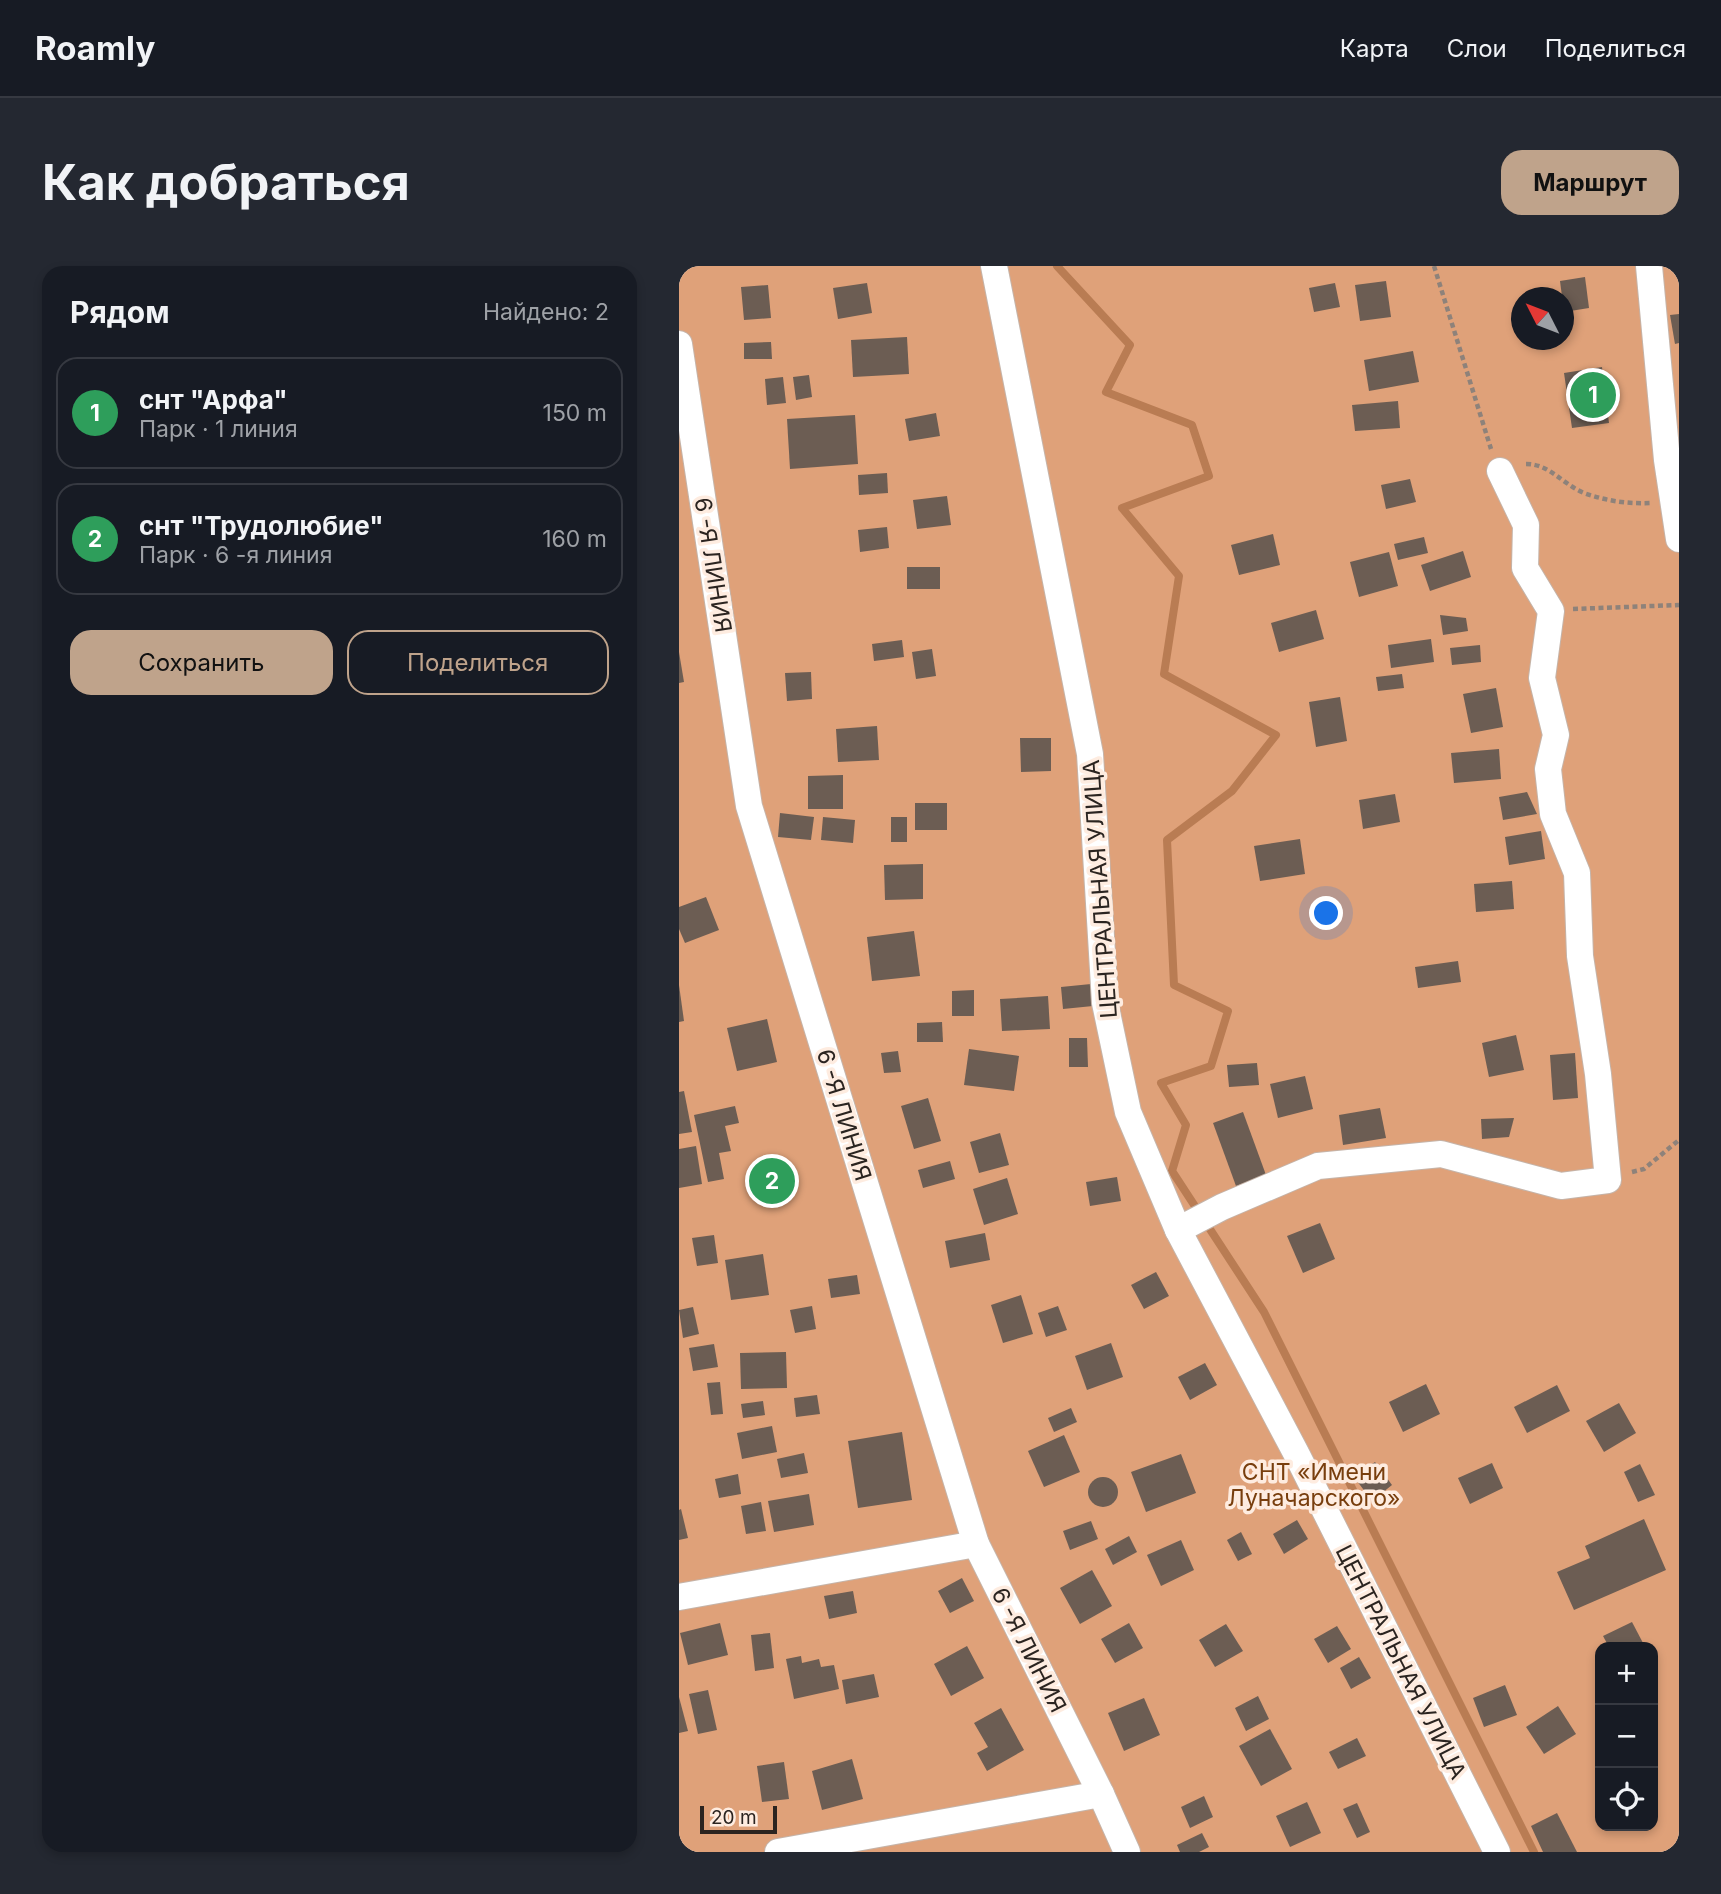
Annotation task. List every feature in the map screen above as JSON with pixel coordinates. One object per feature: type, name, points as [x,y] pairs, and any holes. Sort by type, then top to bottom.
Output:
[{"type":"street","name":"ЦЕНТРАЛЬНАЯ УЛИЦА","points":[[994,266],[1090,754],[1105,1003],[1128,1112],[1178,1230],[1296,1453],[1497,1852]]},
{"type":"street","points":[[1649,266],[1673,459],[1674,503],[1679,539]]},
{"type":"street","name":"6 -Я ЛИНИЯ","points":[[679,344],[749,806],[976,1544],[1101,1794],[1127,1852]]},
{"type":"street","points":[[1178,1230],[1221,1207],[1318,1166],[1441,1154],[1561,1186],[1608,1180],[1598,1074],[1580,956],[1577,873],[1553,814],[1548,769],[1556,734],[1542,678],[1551,611],[1525,568],[1526,525],[1500,471]]},
{"type":"street","points":[[679,1597],[976,1544]]},
{"type":"street","points":[[778,1852],[1101,1794]]},
{"type":"path","points":[[1434,266],[1485,434],[1500,471],[1517,464],[1540,464],[1583,492],[1627,504],[1674,503]]},
{"type":"path","points":[[1551,611],[1679,605]]},
{"type":"path","points":[[1608,1180],[1644,1168],[1679,1140]]},
{"type":"green space","name":"СНТ «Имени Луначарского»","points":[[679,266],[1679,266],[1679,1852],[679,1852]]},
{"type":"building","points":[[1585,277],[1589,308],[1574,310],[1574,287],[1561,287],[1560,281]]},
{"type":"building","points":[[1386,281],[1391,317],[1360,321],[1355,285]]},
{"type":"building","points":[[867,283],[872,313],[838,319],[833,288]]},
{"type":"building","points":[[1335,283],[1340,307],[1314,312],[1309,288]]},
{"type":"building","points":[[768,285],[771,318],[744,320],[741,287]]},
{"type":"building","points":[[1679,314],[1679,343],[1675,344],[1670,315]]},
{"type":"building","points":[[907,337],[909,374],[853,377],[851,340]]},
{"type":"building","points":[[771,342],[772,359],[744,359],[744,343]]},
{"type":"building","points":[[1413,351],[1419,382],[1369,391],[1364,360]]},
{"type":"building","points":[[1602,367],[1609,423],[1572,428],[1564,373]]},
{"type":"building","points":[[809,375],[812,397],[796,400],[793,377]]},
{"type":"building","points":[[783,377],[786,403],[767,405],[765,379]]},
{"type":"building","points":[[1398,401],[1400,428],[1355,431],[1352,405]]},
{"type":"building","points":[[936,413],[940,436],[909,441],[905,419]]},
{"type":"building","points":[[855,415],[858,464],[790,469],[787,419]]},
{"type":"building","points":[[887,473],[888,493],[859,495],[858,475]]},
{"type":"building","points":[[1410,479],[1416,502],[1386,509],[1381,485]]},
{"type":"building","points":[[947,496],[951,525],[917,529],[913,500]]},
{"type":"building","points":[[887,527],[889,548],[860,552],[858,530]]},
{"type":"building","points":[[1273,534],[1280,565],[1239,575],[1231,545]]},
{"type":"building","points":[[1424,537],[1428,553],[1398,560],[1394,544]]},
{"type":"building","points":[[1463,551],[1471,577],[1430,591],[1421,565]]},
{"type":"building","points":[[1389,552],[1398,586],[1359,597],[1350,562]]},
{"type":"building","points":[[907,567],[940,567],[940,589],[907,589]]},
{"type":"building","points":[[1316,610],[1324,639],[1279,652],[1271,623]]},
{"type":"building","points":[[1440,615],[1466,618],[1468,631],[1443,635]]},
{"type":"building","points":[[1431,639],[1434,662],[1391,668],[1388,645]]},
{"type":"building","points":[[902,640],[904,657],[874,661],[872,644]]},
{"type":"building","points":[[1480,645],[1481,662],[1452,665],[1450,648]]},
{"type":"building","points":[[932,649],[936,676],[916,679],[912,652]]},
{"type":"building","points":[[679,652],[684,682],[679,683]]},
{"type":"building","points":[[811,672],[812,699],[787,701],[785,673]]},
{"type":"building","points":[[1402,674],[1404,688],[1378,691],[1376,677]]},
{"type":"building","points":[[1496,688],[1503,727],[1471,733],[1463,694]]},
{"type":"building","points":[[1340,697],[1347,741],[1316,747],[1309,702]]},
{"type":"building","points":[[877,726],[879,760],[838,762],[836,729]]},
{"type":"building","points":[[1020,738],[1051,738],[1051,771],[1021,772]]},
{"type":"building","points":[[1499,749],[1501,779],[1454,783],[1451,753]]},
{"type":"building","points":[[843,775],[843,809],[808,809],[808,776]]},
{"type":"building","points":[[1527,792],[1537,814],[1503,820],[1499,797]]},
{"type":"building","points":[[1395,794],[1400,822],[1363,829],[1359,800]]},
{"type":"building","points":[[915,803],[947,803],[947,830],[915,830]]},
{"type":"building","points":[[780,813],[814,817],[811,840],[778,837]]},
{"type":"building","points":[[823,817],[855,820],[853,843],[821,840]]},
{"type":"building","points":[[891,817],[907,817],[907,842],[891,842]]},
{"type":"building","points":[[1541,831],[1545,859],[1509,865],[1505,837]]},
{"type":"building","points":[[1300,839],[1305,874],[1260,881],[1254,846]]},
{"type":"building","points":[[923,864],[923,899],[885,900],[884,865]]},
{"type":"building","points":[[1512,881],[1514,909],[1476,912],[1474,884]]},
{"type":"building","points":[[706,897],[719,930],[685,943],[679,929],[679,907]]},
{"type":"building","points":[[914,931],[920,976],[872,981],[867,937]]},
{"type":"building","points":[[1458,961],[1461,982],[1418,988],[1415,967]]},
{"type":"building","points":[[1091,984],[1093,1006],[1063,1009],[1061,987]]},
{"type":"building","points":[[679,985],[684,1021],[679,1022]]},
{"type":"building","points":[[974,990],[974,1016],[952,1016],[952,991]]},
{"type":"building","points":[[1048,996],[1050,1029],[1002,1031],[1000,999]]},
{"type":"building","points":[[767,1019],[777,1062],[737,1071],[727,1028]]},
{"type":"building","points":[[942,1022],[943,1042],[917,1042],[917,1023]]},
{"type":"building","points":[[1516,1035],[1524,1070],[1489,1077],[1482,1043]]},
{"type":"building","points":[[1069,1038],[1087,1038],[1088,1067],[1069,1067]]},
{"type":"building","points":[[969,1049],[1019,1056],[1014,1091],[964,1085]]},
{"type":"building","points":[[898,1051],[901,1072],[884,1073],[881,1053]]},
{"type":"building","points":[[1575,1053],[1578,1098],[1553,1100],[1550,1055]]},
{"type":"building","points":[[1257,1063],[1259,1085],[1229,1087],[1227,1065]]},
{"type":"building","points":[[1305,1076],[1313,1109],[1278,1118],[1270,1084]]},
{"type":"building","points":[[684,1091],[692,1132],[679,1134],[679,1092]]},
{"type":"building","points":[[928,1098],[941,1141],[914,1149],[901,1106]]},
{"type":"building","points":[[735,1106],[739,1123],[725,1126],[731,1151],[719,1153],[724,1179],[708,1182],[694,1115]]},
{"type":"building","points":[[1380,1108],[1386,1138],[1343,1145],[1339,1115]]},
{"type":"building","points":[[1243,1112],[1266,1175],[1236,1186],[1213,1123]]},
{"type":"building","points":[[1514,1118],[1509,1137],[1482,1139],[1481,1119]]},
{"type":"building","points":[[1000,1133],[1009,1165],[979,1173],[970,1142]]},
{"type":"building","points":[[696,1146],[702,1184],[679,1188],[679,1149]]},
{"type":"building","points":[[950,1161],[955,1179],[923,1188],[918,1170]]},
{"type":"building","points":[[1117,1177],[1121,1201],[1090,1206],[1086,1182]]},
{"type":"building","points":[[1007,1178],[1018,1214],[984,1225],[973,1189]]},
{"type":"building","points":[[1320,1223],[1335,1259],[1303,1273],[1287,1236]]},
{"type":"building","points":[[985,1233],[990,1260],[950,1268],[945,1241]]},
{"type":"building","points":[[714,1235],[718,1263],[697,1266],[692,1238]]},
{"type":"building","points":[[763,1254],[769,1295],[731,1300],[725,1260]]},
{"type":"building","points":[[1156,1272],[1169,1296],[1144,1309],[1131,1285]]},
{"type":"building","points":[[857,1275],[860,1294],[831,1298],[828,1279]]},
{"type":"building","points":[[1021,1295],[1033,1334],[1003,1343],[991,1305]]},
{"type":"building","points":[[812,1306],[816,1329],[795,1333],[790,1310]]},
{"type":"building","points":[[1058,1306],[1067,1330],[1046,1337],[1038,1313]]},
{"type":"building","points":[[693,1307],[699,1334],[683,1338],[679,1310]]},
{"type":"building","points":[[1111,1343],[1123,1377],[1087,1390],[1075,1356]]},
{"type":"building","points":[[714,1344],[718,1367],[693,1371],[689,1348]]},
{"type":"building","points":[[786,1352],[787,1388],[741,1389],[740,1353]]},
{"type":"building","points":[[1205,1363],[1217,1385],[1190,1400],[1178,1377]]},
{"type":"building","points":[[720,1382],[723,1414],[711,1415],[707,1383]]},
{"type":"building","points":[[1426,1384],[1440,1414],[1403,1432],[1389,1402]]},
{"type":"building","points":[[1557,1385],[1570,1411],[1527,1433],[1514,1407]]},
{"type":"building","points":[[817,1395],[820,1414],[796,1417],[794,1398]]},
{"type":"building","points":[[763,1401],[765,1415],[743,1418],[741,1404]]},
{"type":"building","points":[[1619,1403],[1636,1433],[1604,1452],[1586,1421]]},
{"type":"building","points":[[1071,1408],[1077,1422],[1054,1432],[1048,1418]]},
{"type":"building","points":[[772,1426],[777,1452],[742,1459],[737,1433]]},
{"type":"building","points":[[902,1432],[912,1500],[858,1508],[848,1441]]},
{"type":"building","points":[[1064,1435],[1080,1472],[1044,1487],[1028,1451]]},
{"type":"building","points":[[804,1453],[808,1473],[781,1478],[777,1459]]},
{"type":"building","points":[[1181,1454],[1196,1493],[1146,1512],[1131,1472]]},
{"type":"building","points":[[1375,1462],[1392,1485],[1372,1501],[1354,1477]]},
{"type":"building","points":[[1492,1463],[1503,1488],[1470,1504],[1458,1478]]},
{"type":"building","points":[[1640,1464],[1655,1495],[1638,1502],[1624,1472]]},
{"type":"building","points":[[738,1474],[741,1494],[719,1498],[715,1479]]},
{"type":"building","points":[[1103,1477],[1114,1481],[1118,1492],[1114,1503],[1103,1507],[1092,1503],[1088,1492],[1092,1481]]},
{"type":"building","points":[[809,1494],[814,1525],[774,1532],[768,1501]]},
{"type":"building","points":[[761,1502],[766,1531],[746,1534],[741,1506]]},
{"type":"building","points":[[681,1509],[688,1538],[679,1540],[679,1510]]},
{"type":"building","points":[[1644,1519],[1666,1570],[1574,1610],[1557,1572],[1590,1558],[1585,1546]]},
{"type":"building","points":[[1297,1520],[1308,1539],[1284,1554],[1273,1534]]},
{"type":"building","points":[[1091,1521],[1098,1539],[1070,1550],[1063,1531]]},
{"type":"building","points":[[1241,1532],[1252,1554],[1238,1561],[1227,1540]]},
{"type":"building","points":[[1129,1536],[1137,1552],[1113,1565],[1105,1549]]},
{"type":"building","points":[[1181,1540],[1194,1570],[1161,1586],[1147,1555]]},
{"type":"building","points":[[1092,1570],[1112,1606],[1080,1624],[1060,1588]]},
{"type":"building","points":[[962,1578],[974,1601],[950,1613],[938,1591]]},
{"type":"building","points":[[853,1591],[857,1613],[829,1619],[824,1596]]},
{"type":"building","points":[[1632,1622],[1642,1642],[1606,1642],[1603,1636]]},
{"type":"building","points":[[720,1623],[728,1655],[688,1665],[680,1633]]},
{"type":"building","points":[[1129,1623],[1143,1648],[1115,1663],[1101,1639]]},
{"type":"building","points":[[1226,1624],[1243,1651],[1215,1667],[1199,1640]]},
{"type":"building","points":[[1337,1626],[1351,1649],[1328,1663],[1314,1639]]},
{"type":"building","points":[[770,1633],[774,1668],[755,1671],[751,1635]]},
{"type":"building","points":[[967,1646],[984,1678],[951,1696],[934,1664]]},
{"type":"building","points":[[801,1656],[802,1663],[819,1659],[821,1667],[834,1665],[839,1689],[794,1699],[786,1659]]},
{"type":"building","points":[[1359,1657],[1371,1678],[1351,1689],[1340,1668]]},
{"type":"building","points":[[874,1674],[879,1697],[846,1704],[842,1680]]},
{"type":"building","points":[[1505,1685],[1517,1715],[1484,1727],[1473,1698]]},
{"type":"building","points":[[708,1690],[717,1730],[698,1734],[689,1694]]},
{"type":"building","points":[[1258,1696],[1269,1719],[1246,1731],[1235,1708]]},
{"type":"building","points":[[679,1697],[688,1731],[679,1733]]},
{"type":"building","points":[[1144,1698],[1160,1735],[1124,1751],[1108,1713]]},
{"type":"building","points":[[1558,1706],[1576,1734],[1544,1754],[1526,1727]]},
{"type":"building","points":[[1001,1708],[1024,1750],[987,1771],[977,1753],[988,1747],[974,1723]]},
{"type":"building","points":[[1270,1729],[1292,1769],[1261,1786],[1239,1746]]},
{"type":"building","points":[[1357,1738],[1366,1756],[1338,1769],[1329,1752]]},
{"type":"building","points":[[852,1759],[863,1799],[822,1810],[812,1771]]},
{"type":"building","points":[[784,1762],[789,1799],[762,1802],[757,1766]]},
{"type":"building","points":[[1204,1796],[1213,1817],[1190,1828],[1181,1807]]},
{"type":"building","points":[[1307,1802],[1321,1833],[1290,1847],[1276,1816]]},
{"type":"building","points":[[1357,1803],[1370,1832],[1357,1838],[1343,1809]]},
{"type":"building","points":[[1557,1813],[1577,1852],[1543,1852],[1531,1826]]},
{"type":"building","points":[[1202,1833],[1209,1847],[1199,1852],[1180,1852],[1177,1845]]},
{"type":"waterway","points":[[1057,266],[1130,345],[1106,392],[1192,425],[1209,476],[1122,508],[1179,576],[1164,674],[1276,735],[1232,791],[1167,840],[1174,985],[1228,1011],[1211,1066],[1161,1083],[1186,1125],[1172,1171],[1264,1312],[1534,1852]]},
{"type":"place","name":"снт \"Арфа\"","points":[[1593,395]]},
{"type":"place","name":"снт \"Трудолюбие\"","points":[[772,1181]]}]
